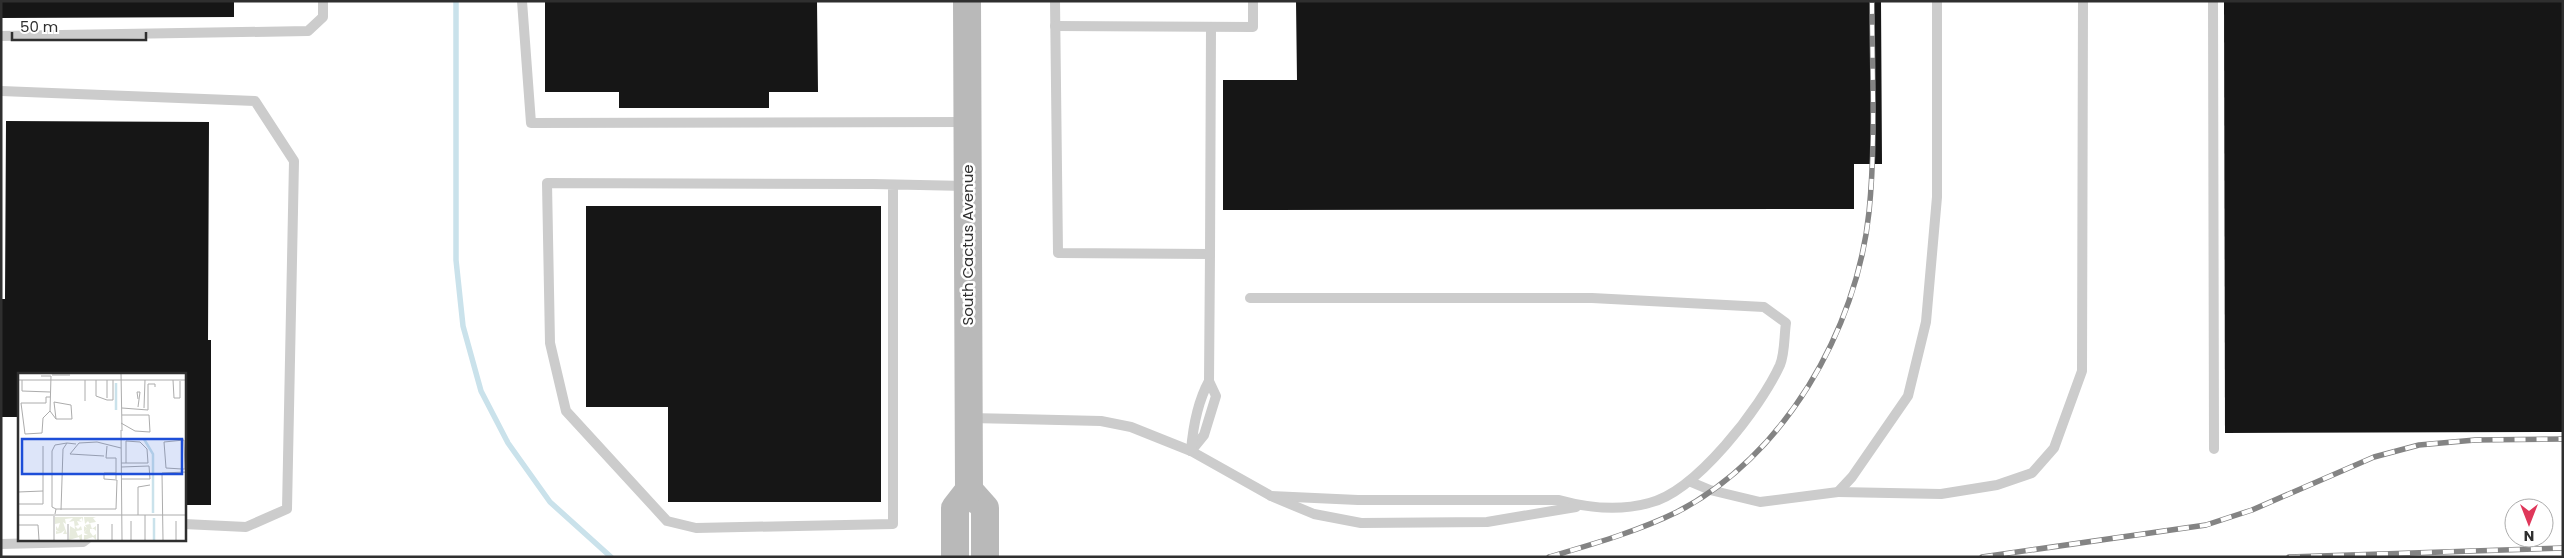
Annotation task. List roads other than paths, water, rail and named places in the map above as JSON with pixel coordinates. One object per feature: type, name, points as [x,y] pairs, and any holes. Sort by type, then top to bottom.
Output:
[{"type":"main road","name":"South Cactus Avenue","points":[[967,1],[969,490]]},
{"type":"main road","points":[[955,557],[955,508],[969,490],[985,508],[985,557]]},
{"type":"lane","points":[[1,36],[308,31],[323,16],[323,1]]},
{"type":"lane","points":[[522,1],[531,124],[967,122]]},
{"type":"lane","points":[[1055,1],[1058,253],[1210,254]]},
{"type":"lane","points":[[1055,26],[1253,27],[1253,1]]},
{"type":"lane","points":[[1838,492],[1852,477],[1908,396],[1926,322],[1937,197],[1937,1]]},
{"type":"lane","points":[[1690,482],[1710,490],[1760,502],[1838,492],[1941,494],[1997,485],[2032,473],[2054,448],[2082,371],[2082,1]]},
{"type":"lane","points":[[2213,1],[2214,449]]},
{"type":"lane","points":[[1191,451],[1204,435],[1216,396],[1209,381],[1211,27]]},
{"type":"lane","points":[[1,91],[255,101],[294,161],[287,509],[246,526],[185,524]]},
{"type":"lane","points":[[893,185],[893,524],[696,528],[667,521],[566,411],[550,343],[547,183],[893,185],[967,186]]},
{"type":"lane","points":[[1250,298],[1592,298],[1764,307],[1786,323],[1781,364],[1745,421],[1690,482],[1650,503],[1602,508],[1581,506],[1559,500],[1358,500],[1272,496]]},
{"type":"lane","points":[[1191,451],[1193,425],[1202,395],[1209,381]]},
{"type":"lane","points":[[968,418],[1102,421],[1131,427],[1191,451],[1272,496],[1314,514],[1361,523],[1487,522],[1581,506]]},
{"type":"lane","points":[[1,544],[83,542],[86,540]]},
{"type":"waterway","points":[[456,1],[456,260],[463,326],[481,391],[508,443],[550,502],[611,557]]},
{"type":"railway","points":[[1549,557],[1646,526],[1677,512],[1715,488],[1750,459],[1782,424],[1809,386],[1831,344],[1849,301],[1862,257],[1871,186],[1873,107],[1872,1]]},
{"type":"railway","points":[[1982,557],[2206,525],[2252,510],[2374,457],[2419,445],[2475,440],[2563,439]]},
{"type":"railway","points":[[2289,557],[2563,548]]}]
